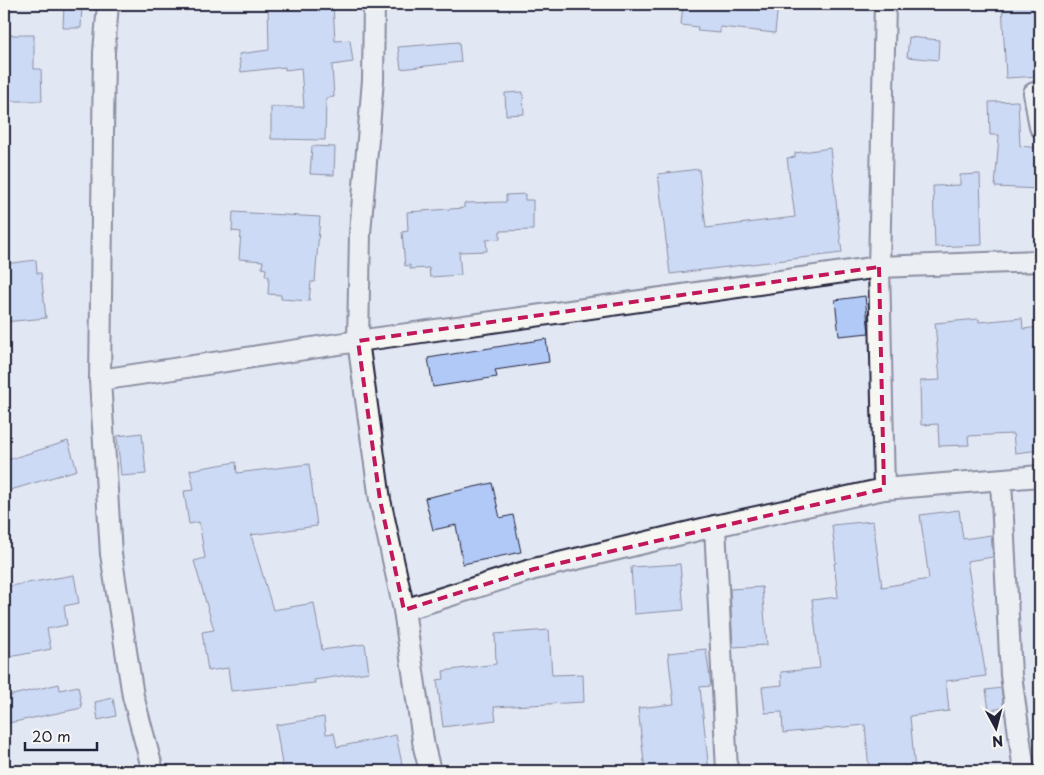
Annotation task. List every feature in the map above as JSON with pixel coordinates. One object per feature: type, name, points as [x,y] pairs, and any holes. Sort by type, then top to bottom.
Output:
[{"type":"street","points":[[108,4],[104,52],[100,380],[111,554],[133,696],[153,771]]},
{"type":"street","points":[[374,4],[373,80],[360,233],[358,341],[380,500],[404,610],[424,747],[430,771]]},
{"type":"street","points":[[884,489],[879,266],[885,4]]},
{"type":"street","points":[[1034,93],[1040,127]]},
{"type":"street","points":[[100,380],[879,266],[1040,261]]},
{"type":"street","points":[[404,610],[534,569],[715,526],[884,489],[1040,476]]},
{"type":"street","points":[[1001,480],[1011,675],[1024,771]]},
{"type":"street","points":[[715,526],[727,771]]},
{"type":"highlighted area","points":[[879,267],[884,489],[534,569],[404,610],[380,500],[358,341]]},
{"type":"building","points":[[64,4],[82,4],[81,28],[63,28]]},
{"type":"building","points":[[268,4],[333,4],[335,41],[350,40],[353,62],[332,65],[334,97],[326,98],[325,140],[271,139],[271,107],[304,107],[301,68],[285,70],[285,67],[241,72],[239,54],[269,50]]},
{"type":"building","points":[[683,4],[778,4],[775,33],[720,27],[720,33],[697,31],[698,27],[681,25]]},
{"type":"building","points":[[1002,4],[1040,4],[1040,76],[1006,78]]},
{"type":"building","points":[[4,35],[34,35],[34,69],[41,69],[42,101],[4,101]]},
{"type":"building","points":[[909,37],[939,40],[938,60],[907,57]]},
{"type":"building","points":[[459,42],[461,62],[401,69],[398,47]]},
{"type":"building","points":[[523,92],[524,114],[506,115],[505,93]]},
{"type":"building","points":[[1018,101],[1020,146],[1040,148],[1040,189],[995,187],[999,135],[990,135],[989,102]]},
{"type":"building","points":[[312,146],[335,147],[334,175],[310,174]]},
{"type":"building","points":[[830,148],[842,253],[670,274],[658,174],[699,169],[706,228],[795,217],[787,158],[795,157],[795,153]]},
{"type":"building","points":[[980,174],[982,245],[935,247],[933,186],[960,185],[960,175]]},
{"type":"building","points":[[525,194],[525,200],[533,200],[533,230],[500,231],[500,239],[486,240],[487,251],[459,252],[461,275],[430,277],[429,268],[410,269],[410,265],[405,266],[402,232],[408,231],[407,212],[464,208],[464,203],[506,202],[506,195]]},
{"type":"building","points":[[233,212],[320,217],[315,282],[311,282],[309,301],[281,299],[281,295],[268,294],[269,276],[265,276],[266,269],[262,268],[263,261],[239,259],[241,232],[232,231]]},
{"type":"building","points":[[36,260],[37,273],[41,273],[46,318],[4,322],[4,264]]},
{"type":"building","points":[[865,296],[869,333],[839,336],[835,300]]},
{"type":"building","points":[[1022,318],[1023,329],[1040,327],[1040,450],[1015,453],[1013,434],[968,436],[969,445],[939,446],[938,424],[921,425],[920,381],[940,380],[935,323],[979,319],[979,322]]},
{"type":"building","points":[[546,339],[549,362],[495,370],[497,377],[433,387],[428,358]]},
{"type":"building","points":[[142,433],[146,474],[121,476],[117,436]]},
{"type":"building","points":[[68,441],[77,470],[4,492],[4,461]]},
{"type":"building","points":[[236,462],[237,473],[309,464],[317,526],[251,535],[273,610],[314,603],[322,650],[365,644],[369,672],[314,680],[315,683],[231,691],[228,668],[208,671],[202,632],[214,630],[194,561],[205,558],[199,522],[189,524],[184,491],[194,490],[190,470]]},
{"type":"building","points":[[492,483],[500,518],[513,515],[521,552],[463,564],[456,525],[433,530],[425,498]]},
{"type":"building","points":[[959,510],[963,539],[991,535],[993,557],[967,561],[986,676],[946,681],[949,711],[910,716],[915,771],[869,771],[865,725],[783,733],[782,712],[765,713],[762,687],[782,685],[781,672],[820,668],[812,600],[838,597],[832,525],[873,521],[882,587],[929,579],[920,515]]},
{"type":"building","points":[[680,564],[684,610],[634,614],[631,567]]},
{"type":"building","points":[[74,575],[79,603],[64,606],[67,625],[47,629],[51,649],[4,658],[4,609],[8,608],[4,587]]},
{"type":"building","points":[[762,587],[767,645],[733,647],[730,589]]},
{"type":"building","points":[[549,630],[552,675],[583,674],[584,702],[494,707],[496,720],[443,727],[437,680],[444,679],[443,671],[496,664],[495,634]]},
{"type":"building","points":[[706,649],[711,686],[700,687],[709,771],[645,771],[638,708],[674,704],[668,653]]},
{"type":"building","points":[[59,684],[60,690],[78,686],[82,708],[4,724],[4,697]]},
{"type":"building","points":[[1001,688],[1004,708],[989,710],[986,690]]},
{"type":"building","points":[[113,698],[116,716],[98,720],[95,702]]},
{"type":"building","points":[[324,717],[326,734],[334,733],[337,747],[396,735],[403,769],[389,771],[283,771],[276,725]]}]
